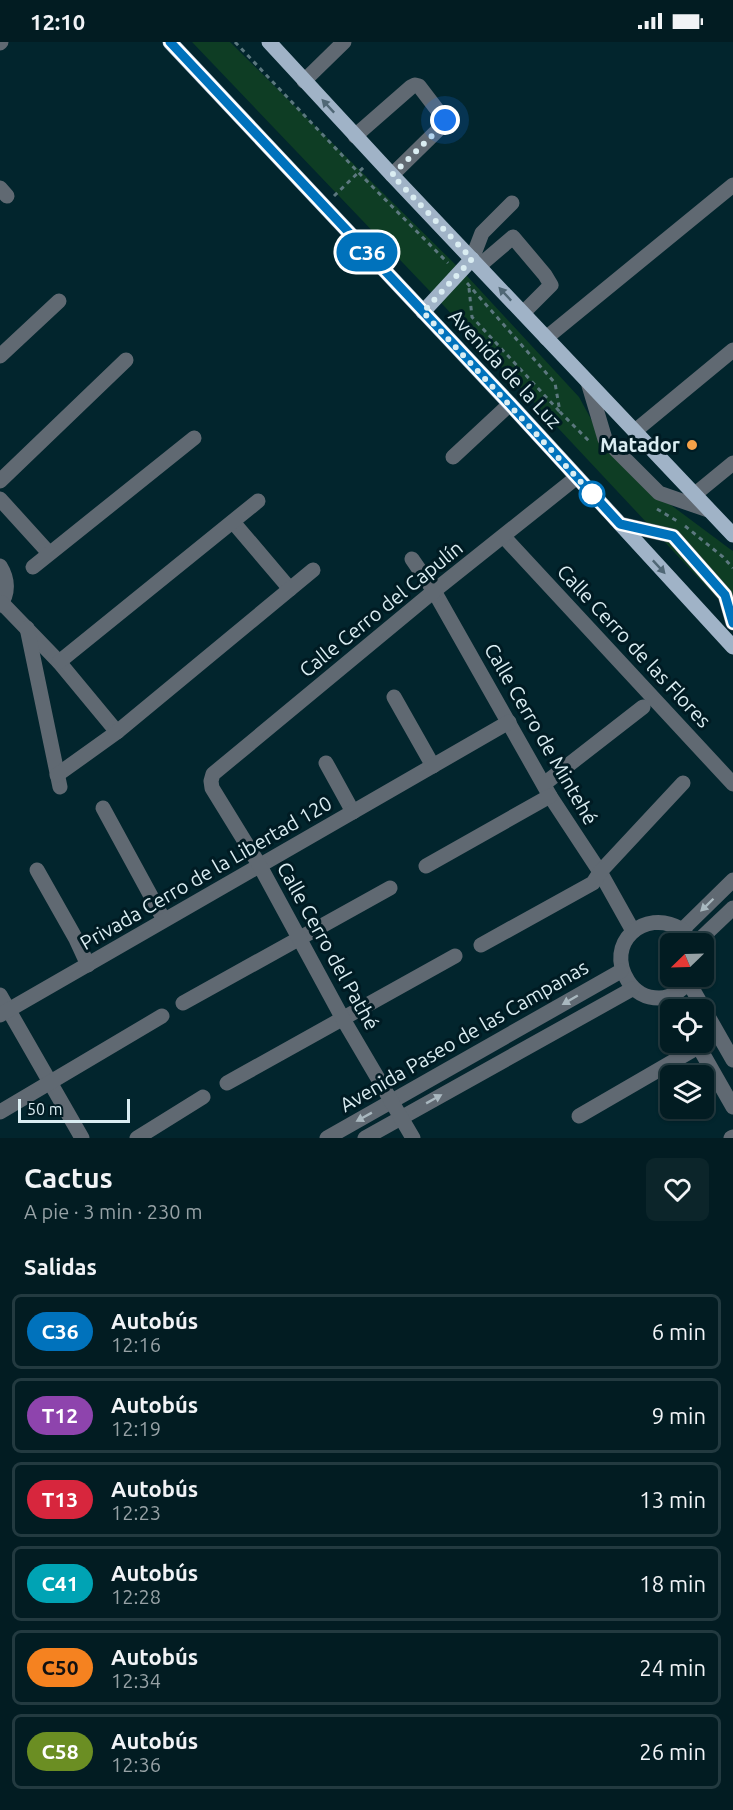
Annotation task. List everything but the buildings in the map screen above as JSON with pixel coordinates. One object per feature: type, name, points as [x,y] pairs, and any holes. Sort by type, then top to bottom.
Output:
[{"type":"main road","name":"Avenida de la Luz","points":[[170,42],[510,404],[733,647]]},
{"type":"main road","points":[[269,42],[733,535]]},
{"type":"main road","points":[[423,312],[458,273],[475,263]]},
{"type":"street","points":[[304,81],[344,42]]},
{"type":"street","points":[[356,136],[411,87],[419,86],[445,120],[444,124],[392,175]]},
{"type":"street","points":[[546,338],[733,184]]},
{"type":"street","points":[[475,263],[482,232],[512,203]]},
{"type":"street","points":[[475,263],[513,237],[551,285],[523,313]]},
{"type":"street","points":[[0,356],[59,301]]},
{"type":"street","points":[[635,431],[733,350]]},
{"type":"street","points":[[0,481],[126,360]]},
{"type":"street","points":[[588,382],[605,439],[659,493],[708,510]]},
{"type":"street","points":[[453,457],[510,404]]},
{"type":"street","points":[[33,567],[194,438]]},
{"type":"street","points":[[694,495],[733,463]]},
{"type":"street","name":"Calle Cerro del Capulín","points":[[213,774],[434,591],[577,477]]},
{"type":"street","points":[[0,499],[49,553]]},
{"type":"street","points":[[59,662],[258,501]]},
{"type":"street","points":[[232,522],[290,589]]},
{"type":"street","points":[[620,524],[673,536],[725,595],[733,623]]},
{"type":"street","name":"Calle Cerro de las Flores","points":[[504,537],[733,784]]},
{"type":"street","name":"Calle Cerro de Mintehé","points":[[412,559],[434,591],[547,790],[600,873],[633,931]]},
{"type":"street","points":[[0,566],[5,573],[7,586],[1,604],[59,662],[117,732]]},
{"type":"street","points":[[27,628],[58,781],[313,570]]},
{"type":"street","points":[[394,697],[433,766]]},
{"type":"street","points":[[426,866],[547,790],[644,707]]},
{"type":"street","name":"Privada Cerro de la Libertad 120","points":[[4,1012],[509,722]]},
{"type":"street","points":[[326,763],[353,812]]},
{"type":"street","name":"Calle Cerro del Pathé","points":[[213,774],[212,788],[260,866],[343,1019],[413,1138]]},
{"type":"street","points":[[481,945],[593,883],[683,783]]},
{"type":"street","points":[[104,808],[164,920]]},
{"type":"street","points":[[37,870],[88,965]]},
{"type":"street","points":[[682,930],[733,880]]},
{"type":"street","points":[[183,1004],[390,888]]},
{"type":"street","points":[[706,933],[733,908]]},
{"type":"street","points":[[662,999],[645,996],[632,989],[621,971],[620,957],[624,943],[633,931],[647,923],[664,922],[685,933]]},
{"type":"street","points":[[226,1083],[455,956]]},
{"type":"street","name":"Avenida Paseo de las Campanas","points":[[327,1138],[621,971]]},
{"type":"street","points":[[694,987],[733,1060]]},
{"type":"street","name":"Avenida Paseo de las Campanas","points":[[365,1138],[632,989]]},
{"type":"street","points":[[0,995],[4,1012],[50,1082],[82,1138]]},
{"type":"street","points":[[0,1112],[162,1016]]},
{"type":"street","points":[[579,1116],[684,1053]]},
{"type":"street","points":[[702,1053],[733,1107]]},
{"type":"street","points":[[137,1138],[203,1097]]},
{"type":"path","points":[[235,42],[458,273],[555,382],[561,413]]},
{"type":"path","points":[[325,206],[375,157]]},
{"type":"path","points":[[469,286],[472,317],[594,447]]},
{"type":"path","points":[[649,504],[685,525],[723,556],[733,568]]},
{"type":"green space","points":[[192,42],[230,42],[467,276],[579,397],[609,452],[632,476],[733,551],[733,615],[445,307]]},
{"type":"bus line","name":"C36","points":[[170,42],[620,524],[673,536],[725,595],[733,623]]},
{"type":"place","name":"Matador","points":[[692,445]]},
{"type":"route","points":[[445,120],[444,124],[392,175],[472,259],[423,312],[592,494]]}]
